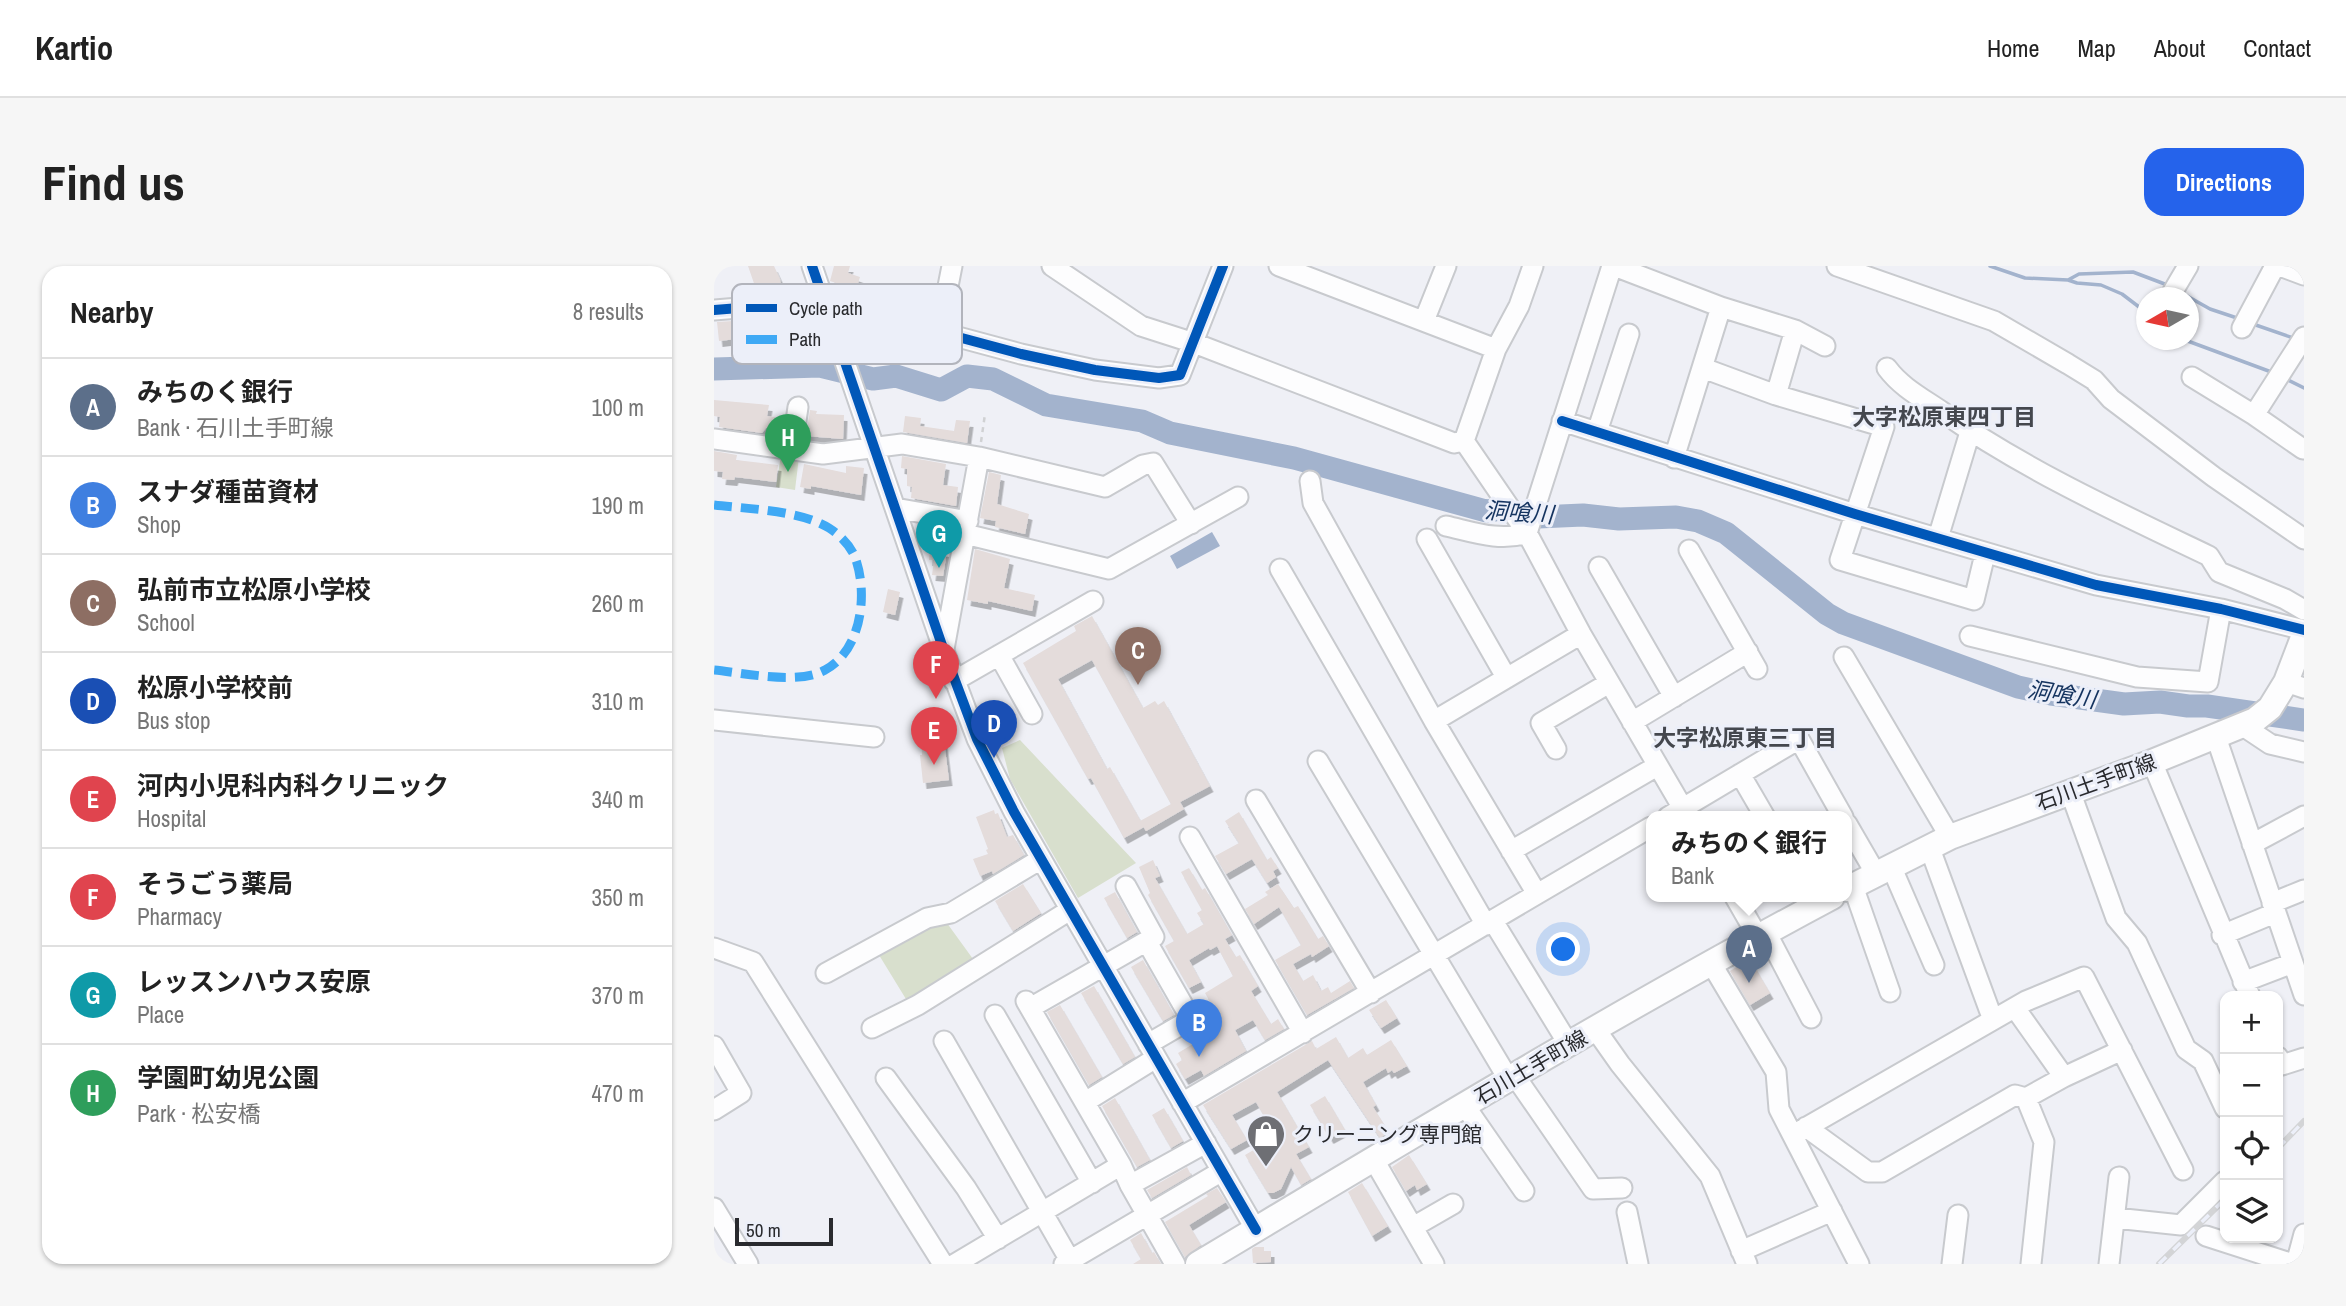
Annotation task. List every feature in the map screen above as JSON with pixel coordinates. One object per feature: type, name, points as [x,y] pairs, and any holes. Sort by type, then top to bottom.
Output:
[{"type":"main road","points":[[2256,718],[2295,685],[2304,633]]},
{"type":"main road","name":"石川土手町線","points":[[1852,885],[1939,841],[2152,762],[2256,718]]},
{"type":"main road","name":"石川土手町線","points":[[1211,1261],[1256,1230],[1512,1078],[1819,902]]},
{"type":"street","points":[[812,266],[815,284]]},
{"type":"street","points":[[948,284],[952,266]]},
{"type":"street","points":[[1052,266],[1141,326],[1194,343],[1454,443],[1464,440]]},
{"type":"street","points":[[962,337],[1095,370],[1159,378],[1180,375],[1223,266]]},
{"type":"street","points":[[1279,266],[1496,349]]},
{"type":"street","points":[[1424,321],[1446,266]]},
{"type":"street","points":[[1464,440],[1496,349],[1519,306],[1533,266]]},
{"type":"street","points":[[1527,533],[1613,266],[1721,307],[1795,330],[1825,346]]},
{"type":"street","points":[[1837,266],[1994,321],[2068,363],[2094,380],[2111,399],[2214,477],[2304,539]]},
{"type":"street","points":[[2176,287],[2188,266]]},
{"type":"street","points":[[2242,328],[2278,266],[2304,275]]},
{"type":"street","points":[[1674,458],[1721,307]]},
{"type":"street","points":[[714,310],[732,309]]},
{"type":"street","points":[[1776,395],[1795,330]]},
{"type":"street","points":[[1597,432],[1629,334]]},
{"type":"street","points":[[2254,415],[2304,337]]},
{"type":"street","points":[[844,364],[954,681],[993,772],[1256,1230]]},
{"type":"street","points":[[1703,368],[1776,395],[1884,427],[1840,560],[1974,600],[1986,554]]},
{"type":"street","points":[[1888,368],[1897,382],[1970,432],[2066,488],[2209,556],[2219,572],[2285,599],[2304,610]]},
{"type":"street","points":[[2192,376],[2303,449]]},
{"type":"street","points":[[792,450],[798,407]]},
{"type":"street","points":[[1562,421],[1986,554],[2096,585],[2221,609],[2304,633]]},
{"type":"street","points":[[1938,538],[1970,432]]},
{"type":"street","points":[[714,439],[823,454],[902,444],[979,457],[1105,487],[1143,465],[1153,463],[1191,524]]},
{"type":"street","points":[[1464,440],[1527,533],[1581,634],[1657,765],[1678,811]]},
{"type":"street","points":[[944,651],[979,457]]},
{"type":"street","points":[[1310,481],[1313,503],[1434,721],[1537,894]]},
{"type":"street","points":[[895,508],[1109,569],[1238,497]]},
{"type":"street","points":[[1446,526],[1494,537],[1515,537],[1527,533]]},
{"type":"street","points":[[1427,540],[1506,677]]},
{"type":"street","points":[[1632,722],[1674,697],[1752,660],[1689,550]]},
{"type":"street","points":[[1599,566],[1674,697]]},
{"type":"street","points":[[1280,569],[1489,923],[1569,1045]]},
{"type":"street","points":[[954,681],[1093,601]]},
{"type":"street","points":[[1969,636],[2137,677],[2208,682],[2221,609]]},
{"type":"street","points":[[1434,721],[1581,634]]},
{"type":"street","points":[[999,655],[1032,715]]},
{"type":"street","points":[[1844,657],[1939,841],[1993,1020]]},
{"type":"street","points":[[1556,749],[1541,723],[1609,683]]},
{"type":"street","points":[[2256,718],[2270,744],[2304,752]]},
{"type":"street","points":[[714,720],[874,737]]},
{"type":"street","points":[[2216,737],[2304,995]]},
{"type":"street","points":[[1684,811],[1798,739],[1840,811]]},
{"type":"street","points":[[1318,761],[1434,956],[1512,1078],[1593,1189],[1622,1188]]},
{"type":"street","points":[[2152,762],[2222,935],[2247,989],[2293,963]]},
{"type":"street","points":[[1511,851],[1657,765]]},
{"type":"street","points":[[1740,774],[1762,811]]},
{"type":"street","points":[[2070,791],[2116,918],[2137,943],[2186,1049],[2203,1061],[2220,1097]]},
{"type":"street","points":[[1256,800],[1371,993]]},
{"type":"street","points":[[2252,844],[2304,816]]},
{"type":"street","points":[[1182,1103],[1646,830]]},
{"type":"street","points":[[1852,830],[1883,870],[1934,965]]},
{"type":"street","points":[[1190,838],[1303,1032]]},
{"type":"street","points":[[826,973],[927,918],[951,913],[1041,859]]},
{"type":"street","points":[[1126,886],[1154,937],[1103,967],[1028,1004],[1175,1264]]},
{"type":"street","points":[[2222,935],[2304,890]]},
{"type":"street","points":[[1739,902],[1762,934],[1811,1018]]},
{"type":"street","points":[[1836,902],[1890,992]]},
{"type":"street","points":[[872,1028],[918,1005],[1070,910]]},
{"type":"street","points":[[1085,1102],[1191,1019],[1147,942]]},
{"type":"street","points":[[714,948],[753,962],[943,1264]]},
{"type":"street","points":[[1711,963],[1776,1072],[1779,1109],[1799,1131],[1868,1172],[1882,1172],[2015,1095],[2026,1098],[2122,1050]]},
{"type":"street","points":[[1799,1131],[2015,1008],[2084,977],[2183,1170]]},
{"type":"street","points":[[2015,1008],[2064,1077]]},
{"type":"street","points":[[995,1015],[1092,1183]]},
{"type":"street","points":[[1596,1030],[1710,1176],[1744,1257],[1832,1211]]},
{"type":"street","points":[[944,1041],[1068,1263],[1222,1171]]},
{"type":"street","points":[[714,1046],[741,1093],[714,1110]]},
{"type":"street","points":[[2283,1065],[2304,1058]]},
{"type":"street","points":[[886,1078],[966,1188],[998,1239]]},
{"type":"street","points":[[2026,1098],[2044,1142],[2031,1264]]},
{"type":"street","points":[[1465,1107],[1524,1191]]},
{"type":"street","points":[[1799,1131],[1832,1211],[1859,1264]]},
{"type":"street","points":[[1130,1185],[1206,1143]]},
{"type":"street","points":[[1374,1160],[1434,1264]]},
{"type":"street","points":[[955,1264],[1121,1165]]},
{"type":"street","points":[[2109,1264],[2119,1177]]},
{"type":"street","points":[[2115,1218],[2180,1225],[2220,1186]]},
{"type":"street","points":[[1413,1227],[1453,1204]]},
{"type":"street","points":[[714,1208],[748,1264]]},
{"type":"street","points":[[1626,1212],[1638,1264]]},
{"type":"street","points":[[1952,1264],[1958,1215]]},
{"type":"street","points":[[2206,1236],[2294,1264],[2304,1234]]},
{"type":"path","points":[[979,457],[985,414]]},
{"type":"green space","points":[[781,455],[799,457],[795,490],[776,487]]},
{"type":"green space","points":[[1020,740],[1136,863],[1078,898],[1010,779],[1002,748]]},
{"type":"green space","points":[[944,919],[973,959],[909,1004],[879,955]]},
{"type":"water","points":[[1212,532],[1220,546],[1177,569],[1170,556]]},
{"type":"building","points":[[748,266],[774,266],[781,284],[754,284]]},
{"type":"building","points":[[834,266],[850,266],[848,273],[860,277],[858,284],[830,281]]},
{"type":"building","points":[[732,321],[732,340],[719,341],[717,322]]},
{"type":"building","points":[[714,400],[769,405],[767,416],[775,417],[774,429],[766,428],[762,433],[719,427],[720,417],[714,416]]},
{"type":"building","points":[[810,410],[817,411],[816,414],[844,415],[843,439],[806,436]]},
{"type":"building","points":[[905,416],[921,418],[920,426],[954,431],[956,420],[970,421],[967,443],[903,432]]},
{"type":"building","points":[[714,451],[737,455],[736,460],[778,465],[776,482],[735,477],[734,480],[722,479],[723,472],[714,471]]},
{"type":"building","points":[[902,456],[946,464],[943,485],[958,487],[956,506],[911,498],[912,487],[907,486],[907,469],[901,468]]},
{"type":"building","points":[[804,464],[846,473],[846,466],[864,468],[861,495],[811,486],[811,489],[800,487]]},
{"type":"building","points":[[989,472],[1001,475],[997,504],[1029,514],[1025,534],[995,527],[996,521],[980,518]]},
{"type":"building","points":[[930,549],[947,551],[943,576],[932,575],[934,560],[929,560]]},
{"type":"building","points":[[975,549],[1010,559],[1004,588],[1035,595],[1032,611],[988,601],[988,604],[967,600]]},
{"type":"building","points":[[888,589],[900,592],[895,615],[883,612]]},
{"type":"building","points":[[1092,616],[1143,708],[1155,701],[1158,705],[1164,701],[1210,786],[1180,802],[1184,809],[1146,831],[1144,827],[1124,838],[1023,663],[1076,631],[1074,626]],"holes":[[[1092,660],[1171,804],[1140,821],[1110,767],[1107,769],[1058,679]]]},
{"type":"building","points":[[921,726],[942,726],[949,780],[923,783]]},
{"type":"building","points":[[994,810],[995,814],[998,813],[1007,837],[1013,835],[1024,855],[993,874],[992,871],[980,876],[973,859],[988,854],[988,849],[976,817]]},
{"type":"building","points":[[1239,812],[1267,860],[1271,857],[1278,868],[1273,871],[1276,877],[1267,883],[1252,859],[1226,874],[1215,856],[1239,843],[1225,821]]},
{"type":"building","points":[[1153,860],[1160,876],[1155,878],[1187,934],[1204,924],[1197,913],[1202,910],[1181,872],[1189,868],[1202,890],[1205,888],[1232,935],[1225,939],[1236,957],[1240,955],[1258,986],[1251,991],[1271,1024],[1278,1019],[1284,1029],[1265,1040],[1253,1020],[1235,1030],[1246,1051],[1204,1076],[1201,1070],[1185,1079],[1176,1064],[1182,1060],[1178,1053],[1218,1029],[1214,1021],[1219,1018],[1205,993],[1233,976],[1217,946],[1210,950],[1209,948],[1189,960],[1201,982],[1189,988],[1165,946],[1174,941],[1148,895],[1150,893],[1139,867]]},
{"type":"building","points":[[1023,884],[1041,913],[1013,931],[995,901]]},
{"type":"building","points":[[1278,884],[1294,908],[1298,906],[1318,939],[1323,936],[1329,946],[1312,957],[1311,954],[1293,964],[1303,981],[1313,975],[1321,991],[1328,987],[1331,993],[1350,981],[1354,988],[1307,1015],[1275,960],[1301,945],[1279,907],[1254,924],[1245,909],[1268,895],[1265,892]]},
{"type":"building","points":[[1115,892],[1137,932],[1127,938],[1104,898]]},
{"type":"building","points":[[1750,959],[1770,993],[1750,1005],[1730,971]]},
{"type":"building","points":[[1143,960],[1174,1015],[1163,1021],[1131,967]]},
{"type":"building","points":[[1094,986],[1135,1057],[1123,1064],[1081,993]]},
{"type":"building","points":[[1386,1000],[1397,1018],[1381,1028],[1369,1010]]},
{"type":"building","points":[[1060,1005],[1102,1077],[1089,1085],[1047,1012]]},
{"type":"building","points":[[1336,1037],[1348,1058],[1363,1048],[1367,1055],[1391,1040],[1407,1066],[1394,1073],[1392,1070],[1388,1073],[1386,1068],[1363,1082],[1376,1105],[1373,1107],[1389,1132],[1380,1138],[1328,1060],[1277,1092],[1309,1147],[1296,1154],[1311,1179],[1301,1185],[1291,1167],[1281,1189],[1268,1193],[1245,1155],[1276,1137],[1256,1102],[1232,1115],[1247,1140],[1231,1149],[1203,1105],[1312,1041],[1316,1049]]},
{"type":"building","points":[[1325,1096],[1345,1130],[1330,1138],[1310,1105]]},
{"type":"building","points":[[1115,1098],[1150,1160],[1137,1167],[1102,1106]]},
{"type":"building","points":[[1164,1108],[1183,1141],[1171,1148],[1152,1115]]},
{"type":"building","points":[[1409,1155],[1427,1184],[1417,1190],[1415,1185],[1406,1191],[1392,1167]]},
{"type":"building","points":[[1187,1167],[1191,1175],[1152,1198],[1147,1190]]},
{"type":"building","points":[[1362,1183],[1388,1226],[1372,1236],[1348,1192]]},
{"type":"building","points":[[1217,1188],[1226,1202],[1189,1225],[1201,1245],[1185,1257],[1165,1222]]},
{"type":"building","points":[[1141,1233],[1161,1264],[1133,1264],[1141,1259],[1130,1240]]},
{"type":"building","points":[[1264,1247],[1264,1251],[1271,1251],[1271,1262],[1253,1263],[1252,1249]]},
{"type":"waterway","points":[[1990,266],[2025,278],[2101,285],[2122,294],[2136,305]]},
{"type":"waterway","points":[[2068,280],[2079,274],[2133,272],[2170,286]]},
{"type":"waterway","points":[[2199,303],[2240,319]]},
{"type":"waterway","points":[[2250,323],[2296,339]]},
{"type":"waterway","points":[[2199,345],[2274,373]]},
{"type":"waterway","name":"洞喰川","points":[[714,369],[820,366],[873,379],[896,376],[941,390],[967,376],[993,379],[1046,405],[1142,421],[1170,433],[1294,458],[1486,511],[1503,509],[1538,517],[1676,517],[1698,521],[1726,533],[1827,614],[1843,623],[2018,687],[2124,704],[2160,702],[2207,706],[2304,720]]},
{"type":"waterway","points":[[2284,378],[2304,388]]},
{"type":"railway","points":[[2283,1143],[2304,1121]]},
{"type":"railway","points":[[2159,1264],[2220,1204]]},
{"type":"marked path","points":[[714,505],[789,514],[804,517],[829,528],[852,550],[860,574],[861,590],[861,606],[854,636],[847,650],[825,670],[801,677],[714,670]]},
{"type":"cycle path","points":[[812,266],[818,284]]},
{"type":"cycle path","points":[[962,338],[1095,370],[1159,378],[1180,375],[1223,266]]},
{"type":"cycle path","points":[[714,310],[732,309]]},
{"type":"cycle path","points":[[846,364],[977,739],[1014,812],[1256,1230]]},
{"type":"cycle path","points":[[1562,421],[1855,514],[2096,585],[2221,609],[2304,630]]},
{"type":"place","name":"学園町幼児公園","points":[[788,472]]},
{"type":"place","name":"レッスンハウス安原","points":[[939,568]]},
{"type":"place","name":"弘前市立松原小学校","points":[[1138,685]]},
{"type":"place","name":"そうごう薬局","points":[[936,699]]},
{"type":"place","name":"松原小学校前","points":[[994,758]]},
{"type":"place","name":"河内小児科内科クリニック","points":[[934,765]]},
{"type":"place","name":"みちのく銀行","points":[[1749,983]]},
{"type":"place","name":"スナダ種苗資材","points":[[1199,1057]]},
{"type":"place","name":"クリーニング専門館","points":[[1266,1168]]},
{"type":"district","name":"大字松原東四丁目","points":[[1944,416]]},
{"type":"district","name":"大字松原東三丁目","points":[[1745,737]]}]
